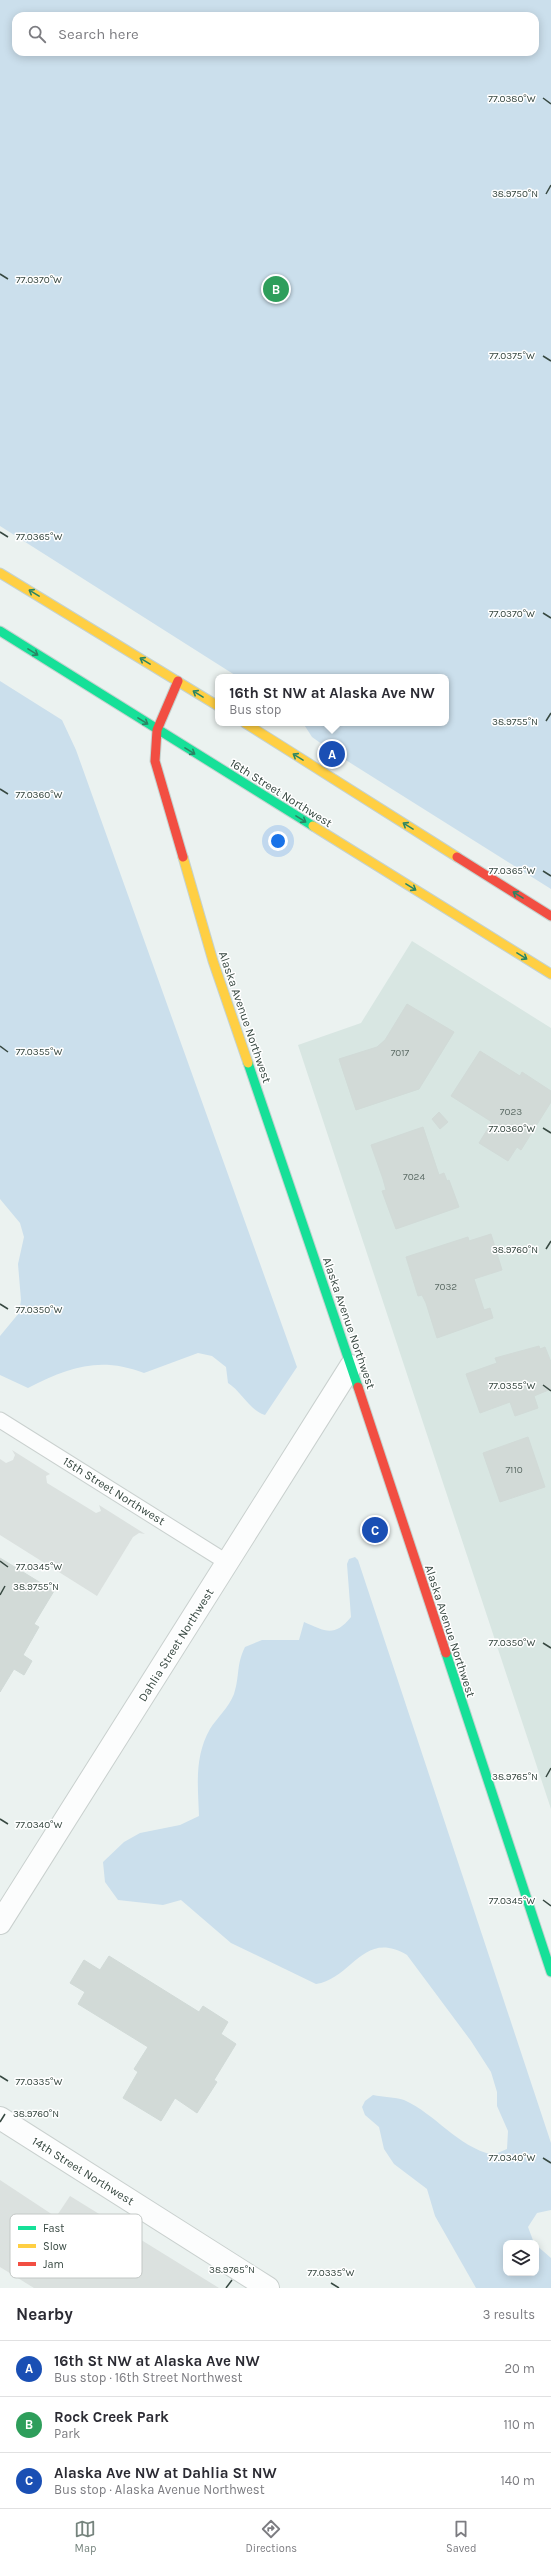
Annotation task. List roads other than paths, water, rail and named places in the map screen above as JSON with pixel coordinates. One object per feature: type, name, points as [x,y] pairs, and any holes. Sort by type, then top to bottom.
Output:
[{"type":"main road","points":[[0,572],[215,704]]},
{"type":"main road","name":"16th Street Northwest","points":[[0,631],[551,974]]},
{"type":"main road","name":"Alaska Avenue Northwest","points":[[178,681],[157,730],[156,761],[213,961],[351,1366],[551,1972]]},
{"type":"main road","points":[[250,726],[551,916]]},
{"type":"street","name":"Dahlia Street Northwest","points":[[0,1923],[351,1366]]},
{"type":"street","name":"14th Street Northwest","points":[[0,2118],[268,2288]]},
{"type":"lane","name":"15th Street Northwest","points":[[0,1420],[228,1563]]},
{"type":"place","name":"Rock Creek Park","points":[[276,289]]},
{"type":"place","name":"16th St NW at Alaska Ave NW","points":[[332,754]]},
{"type":"place","name":"Alaska Ave NW at Dahlia St NW","points":[[375,1530]]}]
